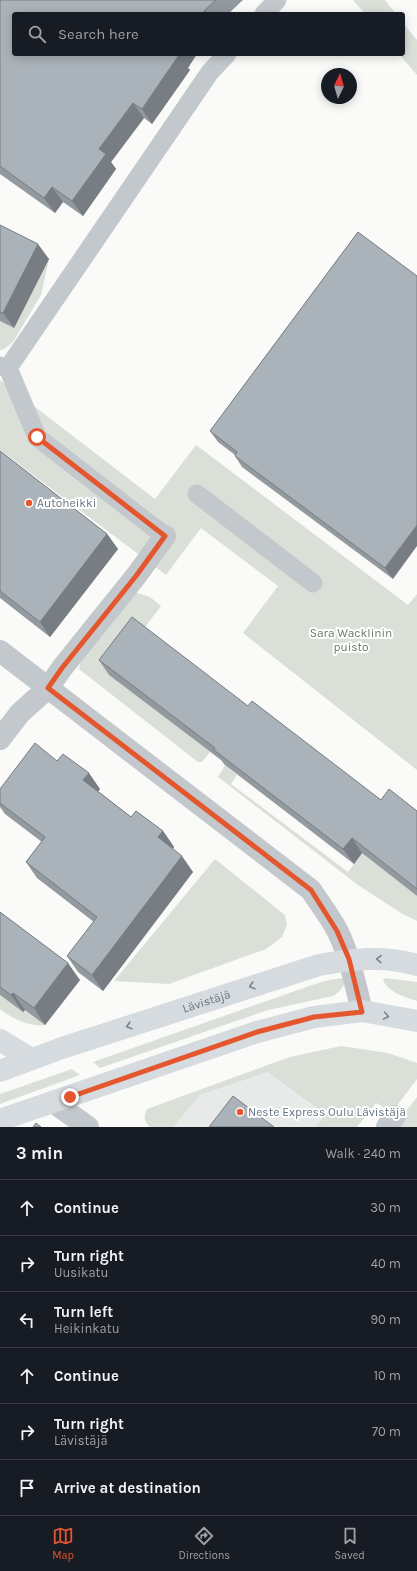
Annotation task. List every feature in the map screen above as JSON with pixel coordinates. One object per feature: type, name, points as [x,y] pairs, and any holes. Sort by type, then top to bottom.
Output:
[{"type":"main road","name":"Lävistäjä","points":[[0,1071],[62,1048],[319,965],[349,959],[382,959],[417,965]]},
{"type":"main road","points":[[0,1120],[257,1032],[314,1017],[362,1012],[417,1021]]},
{"type":"main road","points":[[0,1040],[31,1059]]},
{"type":"street","points":[[0,739],[20,713],[48,688],[62,668],[136,576],[165,536]]},
{"type":"street","points":[[0,651],[311,890],[337,931],[349,959],[362,1012]]},
{"type":"street","points":[[53,1102],[88,1127]]},
{"type":"lane","points":[[266,12],[277,0]]},
{"type":"lane","points":[[165,536],[37,437],[4,367],[210,72],[225,56]]},
{"type":"lane","points":[[197,494],[313,583]]},
{"type":"shaded area","points":[[268,1072],[325,1116],[316,1127],[173,1127],[200,1095]]},
{"type":"green space","points":[[353,0],[385,0],[394,12],[363,12]]},
{"type":"green space","points":[[405,25],[417,40],[417,75],[401,56],[405,56]]},
{"type":"green space","points":[[49,259],[41,295],[13,342],[4,349],[0,350],[0,321],[14,328]]},
{"type":"green space","name":"Sara Wacklinin puisto","points":[[0,380],[155,499],[196,445],[408,605],[417,594],[417,770],[243,633],[278,586],[201,528],[166,575],[0,450]]},
{"type":"green space","points":[[137,593],[150,597],[161,606],[109,675],[210,752],[202,762],[198,762],[79,669],[85,653],[116,609],[128,594]]},
{"type":"green space","points":[[225,765],[237,775],[231,784],[348,872],[362,853],[417,896],[417,921],[401,913],[358,885],[218,777]]},
{"type":"green space","points":[[215,859],[285,915],[287,925],[282,937],[266,949],[169,984],[114,981]]},
{"type":"green space","points":[[348,977],[342,988],[333,996],[268,1010],[100,1068],[93,1062],[312,985]]},
{"type":"green space","points":[[385,978],[417,982],[417,1001],[393,991],[383,980]]},
{"type":"green space","points":[[0,995],[23,1012],[25,1010],[45,1025],[33,1025],[5,1013],[0,1009]]},
{"type":"green space","points":[[341,1046],[388,1053],[417,1063],[417,1079],[392,1112],[376,1103],[357,1127],[316,1127],[325,1115],[268,1072],[200,1095],[173,1127],[150,1127],[145,1121],[147,1109],[290,1057]]},
{"type":"green space","points":[[72,1069],[80,1075],[0,1104],[0,1094]]},
{"type":"green space","points":[[417,1097],[417,1127],[398,1127],[398,1122]]},
{"type":"building","points":[[0,0],[216,0],[204,12],[12,12],[12,56],[178,56],[142,109],[133,103],[99,149],[106,154],[72,201],[52,187],[44,198],[0,166]]},
{"type":"building","points":[[0,225],[38,244],[3,313],[0,312]]},
{"type":"building","points":[[358,232],[417,276],[417,525],[385,568],[235,456],[237,452],[210,431]]},
{"type":"building","name":"Autoheikki","points":[[0,451],[107,534],[40,622],[0,591]]},
{"type":"building","points":[[132,617],[248,706],[252,701],[381,800],[389,789],[417,811],[417,889],[352,838],[343,849],[214,750],[215,748],[99,660]]},
{"type":"building","points":[[35,743],[57,761],[63,754],[89,773],[83,780],[131,817],[136,811],[163,831],[158,837],[182,856],[92,975],[67,956],[97,917],[26,862],[45,837],[0,803],[0,789]]},
{"type":"building","points":[[0,912],[68,963],[34,1008],[13,993],[11,995],[0,987]]},
{"type":"building","name":"Neste Express Oulu Lävistäjä","points":[[233,1096],[274,1127],[209,1127]]},
{"type":"building","points":[[36,1123],[41,1127],[33,1127]]},
{"type":"place","name":"Autoheikki","points":[[29,503]]},
{"type":"place","name":"Neste Express Oulu Lävistäjä","points":[[240,1112]]},
{"type":"route","points":[[37,437],[165,536],[136,576],[62,668],[48,688],[311,890],[337,931],[349,959],[362,1012],[314,1017],[257,1032],[70,1097]]}]
